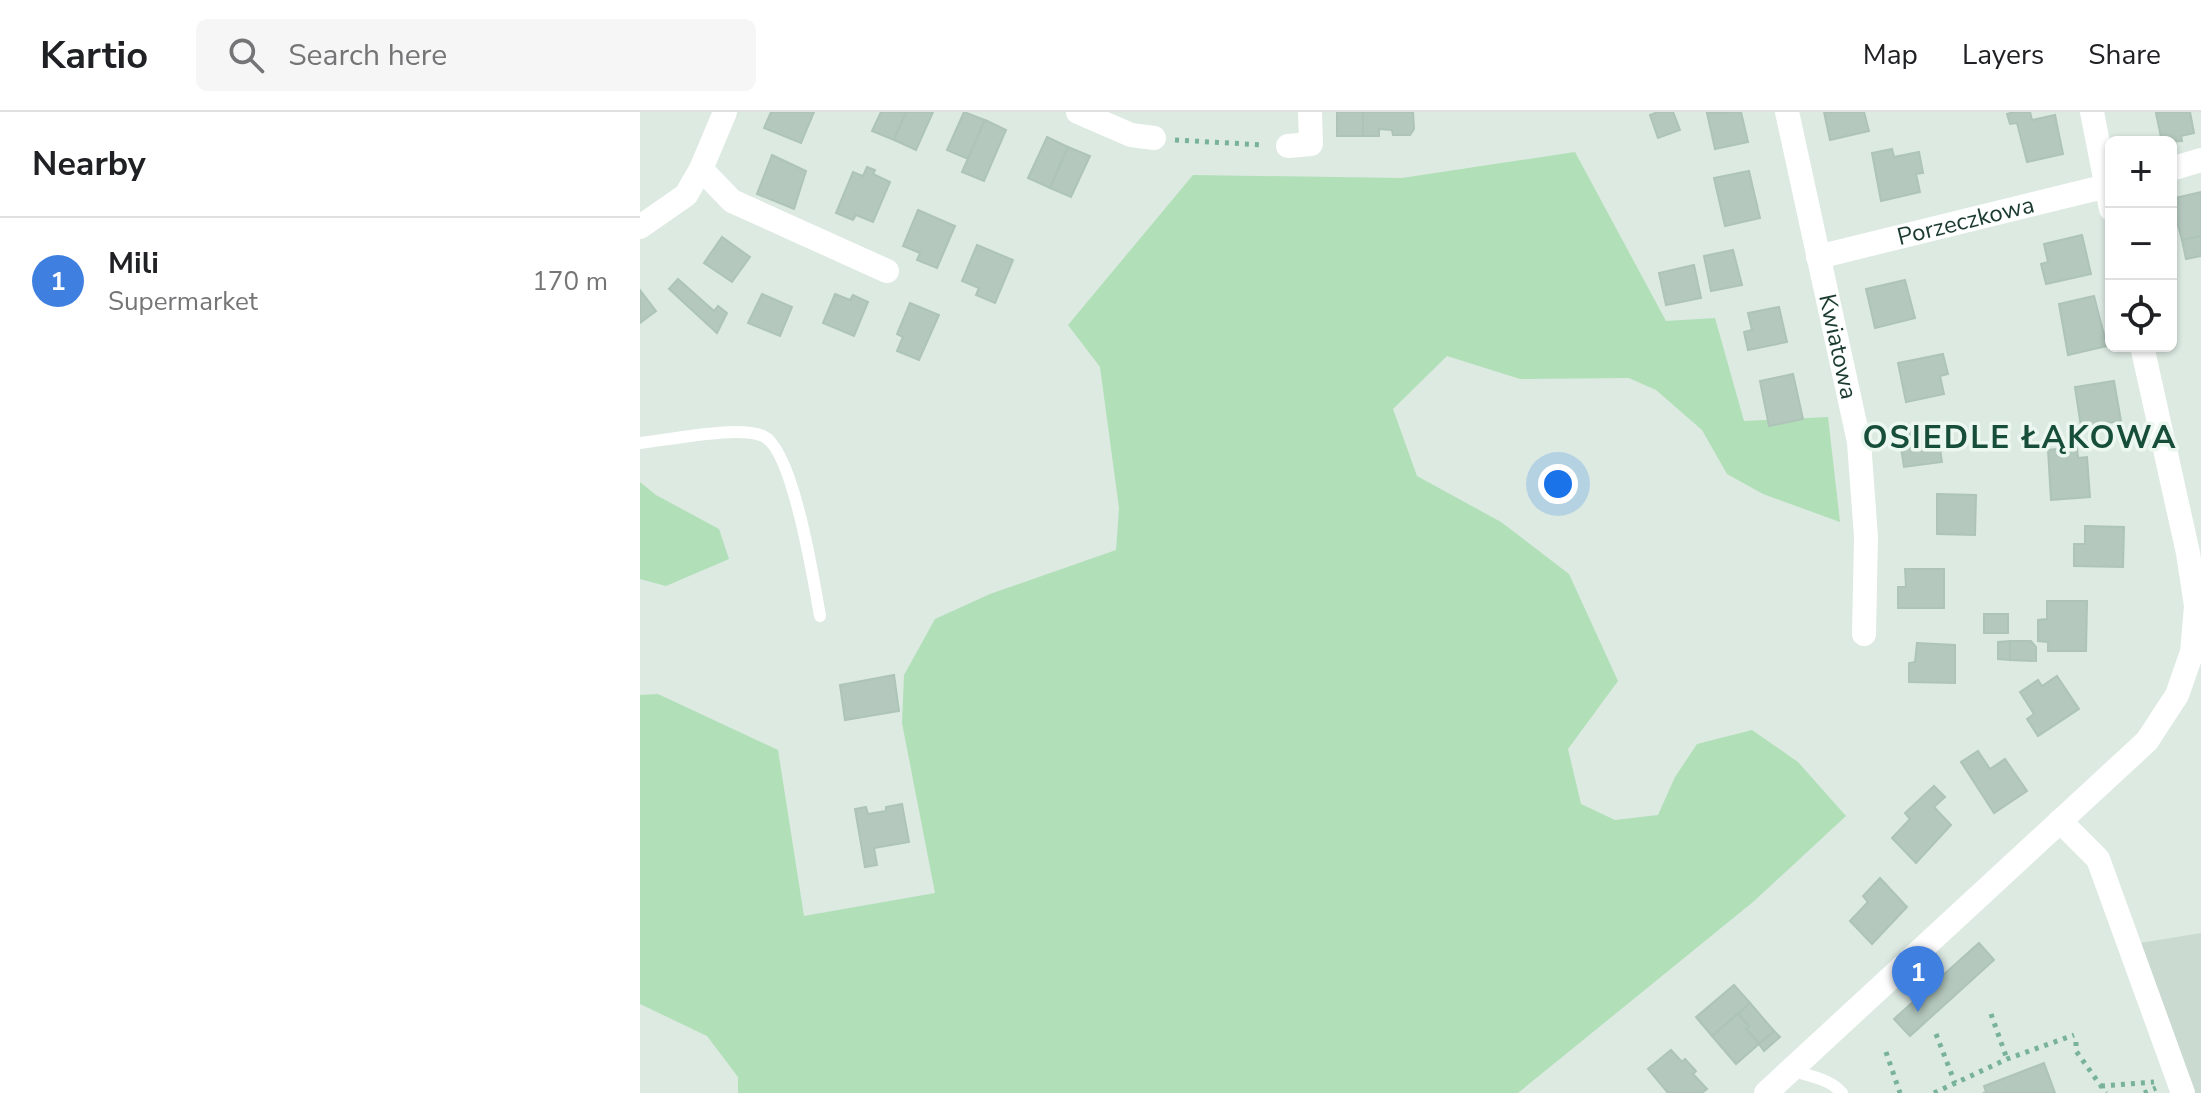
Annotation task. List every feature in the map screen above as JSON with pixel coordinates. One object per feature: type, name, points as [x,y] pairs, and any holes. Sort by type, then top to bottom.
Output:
[{"type":"street","points":[[640,227],[686,195],[701,169],[725,112]]},
{"type":"street","points":[[1078,112],[1131,135],[1154,138]]},
{"type":"street","points":[[1288,146],[1311,144],[1310,112]]},
{"type":"street","name":"Kwiatowa","points":[[1787,112],[1859,442],[1866,537],[1864,634]]},
{"type":"street","points":[[2092,112],[2105,174]]},
{"type":"street","points":[[2177,167],[2201,160]]},
{"type":"street","points":[[701,169],[732,201],[887,271]]},
{"type":"street","name":"Porzeczkowa","points":[[1818,257],[2105,194]]},
{"type":"street","points":[[1766,1093],[2147,741],[2177,695],[2192,652],[2196,606],[2185,538],[2143,352]]},
{"type":"street","points":[[2060,821],[2098,859],[2183,1093]]},
{"type":"lane","points":[[640,443],[731,432],[766,436],[776,445],[784,460],[805,539],[820,616]]},
{"type":"lane","points":[[1792,1070],[1835,1085],[1842,1093]]},
{"type":"path","points":[[1154,138],[1288,146]]},
{"type":"path","points":[[1991,1014],[2007,1059]]},
{"type":"path","points":[[1936,1034],[1955,1083]]},
{"type":"path","points":[[1934,1093],[2007,1059],[2074,1035]]},
{"type":"path","points":[[2076,1042],[2076,1051],[2106,1093]]},
{"type":"path","points":[[1886,1052],[1900,1093]]},
{"type":"path","points":[[2101,1086],[2155,1085],[2144,1093]]},
{"type":"shaded area","points":[[2201,933],[2201,1093],[2193,1093],[2140,943]]},
{"type":"green space","points":[[1575,152],[1666,321],[1715,318],[1744,421],[1828,417],[1840,522],[1763,494],[1727,474],[1702,430],[1656,390],[1629,378],[1520,379],[1447,356],[1393,409],[1417,476],[1501,522],[1569,574],[1618,681],[1568,749],[1581,804],[1615,820],[1658,815],[1675,777],[1697,744],[1752,730],[1798,762],[1846,816],[1753,902],[1518,1093],[738,1093],[738,1077],[707,1036],[640,1004],[640,695],[658,694],[778,750],[804,916],[935,893],[902,723],[904,675],[935,619],[990,594],[1116,550],[1119,508],[1100,367],[1068,325],[1193,175],[1402,178]]},
{"type":"green space","points":[[640,482],[656,495],[719,529],[729,559],[666,586],[640,579]]},
{"type":"building","points":[[771,112],[814,112],[801,143],[764,128]]},
{"type":"building","points":[[881,112],[906,112],[894,140],[872,131]]},
{"type":"building","points":[[906,112],[933,112],[916,150],[894,140]]},
{"type":"building","points":[[964,112],[985,120],[968,159],[947,150]]},
{"type":"building","points":[[1337,112],[1363,112],[1363,136],[1337,136]]},
{"type":"building","points":[[1363,112],[1413,112],[1414,129],[1410,135],[1393,135],[1392,130],[1379,129],[1379,136],[1363,136]]},
{"type":"building","points":[[1673,112],[1680,130],[1658,138],[1650,115]]},
{"type":"building","points":[[1741,112],[1748,142],[1715,149],[1707,113]]},
{"type":"building","points":[[1824,112],[1864,112],[1869,131],[1830,140]]},
{"type":"building","points":[[2030,112],[2032,120],[2055,115],[2063,154],[2027,162],[2017,123],[2010,124],[2007,114]]},
{"type":"building","points":[[2190,112],[2194,133],[2181,136],[2182,141],[2177,141],[2177,136],[2161,136],[2156,113]]},
{"type":"building","points":[[985,120],[1006,130],[984,181],[962,172]]},
{"type":"building","points":[[1047,137],[1068,147],[1050,188],[1028,178]]},
{"type":"building","points":[[1068,147],[1090,156],[1071,197],[1050,188]]},
{"type":"building","points":[[1892,149],[1894,157],[1919,152],[1923,173],[1916,174],[1920,192],[1881,201],[1872,153]]},
{"type":"building","points":[[772,155],[806,171],[794,209],[757,194]]},
{"type":"building","points":[[867,167],[875,170],[873,174],[890,182],[873,222],[856,215],[853,220],[836,213],[853,172],[863,176]]},
{"type":"building","points":[[1749,171],[1760,218],[1725,226],[1714,178]]},
{"type":"building","points":[[2201,192],[2201,236],[2182,240],[2177,221],[2177,198]]},
{"type":"building","points":[[918,210],[955,226],[937,268],[917,260],[920,253],[903,246]]},
{"type":"building","points":[[2082,235],[2091,274],[2046,284],[2041,264],[2048,262],[2044,244]]},
{"type":"building","points":[[2201,236],[2201,256],[2186,259],[2182,240]]},
{"type":"building","points":[[722,237],[750,257],[732,282],[704,263]]},
{"type":"building","points":[[977,245],[1013,260],[995,303],[976,295],[979,288],[962,281]]},
{"type":"building","points":[[1733,250],[1742,285],[1711,291],[1704,256]]},
{"type":"building","points":[[1694,265],[1701,298],[1666,305],[1659,273]]},
{"type":"building","points":[[678,279],[714,311],[718,306],[727,313],[717,333],[669,289]]},
{"type":"building","points":[[1905,280],[1915,318],[1875,328],[1866,289]]},
{"type":"building","points":[[640,290],[656,311],[640,323]]},
{"type":"building","points":[[762,294],[792,307],[780,336],[748,323]]},
{"type":"building","points":[[835,294],[850,300],[853,295],[868,302],[854,336],[823,323]]},
{"type":"building","points":[[2094,296],[2105,346],[2068,355],[2059,304]]},
{"type":"building","points":[[910,303],[939,315],[919,360],[897,351],[903,337],[897,334]]},
{"type":"building","points":[[1779,307],[1787,342],[1748,350],[1744,332],[1752,330],[1748,313]]},
{"type":"building","points":[[1943,354],[1948,374],[1940,376],[1944,394],[1906,402],[1898,363]]},
{"type":"building","points":[[1793,374],[1803,419],[1769,426],[1760,381]]},
{"type":"building","points":[[2114,381],[2121,421],[2081,427],[2075,387]]},
{"type":"building","points":[[1936,423],[1942,462],[1904,467],[1898,428]]},
{"type":"building","points":[[2077,447],[2078,458],[2087,457],[2090,497],[2051,500],[2048,450]]},
{"type":"building","points":[[1937,494],[1976,495],[1975,535],[1937,534]]},
{"type":"building","points":[[2085,526],[2124,527],[2123,567],[2074,566],[2074,544],[2085,544]]},
{"type":"building","points":[[1905,569],[1944,569],[1944,608],[1898,608],[1898,587],[1906,587]]},
{"type":"building","points":[[2047,601],[2087,601],[2086,651],[2048,651],[2048,642],[2038,641],[2038,620],[2047,619]]},
{"type":"building","points":[[1984,614],[2008,614],[2008,633],[1984,633]]},
{"type":"building","points":[[2010,641],[2010,660],[1998,659],[1998,642]]},
{"type":"building","points":[[2010,641],[2031,641],[2036,647],[2036,661],[2010,660]]},
{"type":"building","points":[[1917,643],[1955,645],[1955,683],[1909,682],[1909,663],[1915,662]]},
{"type":"building","points":[[894,675],[899,711],[845,720],[840,685]]},
{"type":"building","points":[[2057,676],[2079,709],[2038,736],[2027,719],[2034,714],[2020,692],[2038,680],[2042,686]]},
{"type":"building","points":[[1978,751],[1990,769],[2005,759],[2027,791],[1994,813],[1961,762]]},
{"type":"building","points":[[1934,786],[1945,797],[1934,807],[1951,825],[1916,863],[1892,838],[1910,819],[1905,813]]},
{"type":"building","points":[[902,804],[909,842],[874,848],[877,865],[865,867],[855,809],[866,807],[868,814]]},
{"type":"building","points":[[1880,878],[1907,907],[1872,944],[1850,921],[1868,902],[1863,896]]},
{"type":"building","points":[[1979,943],[1994,960],[1910,1036],[1894,1019]]},
{"type":"building","points":[[1734,985],[1750,1003],[1712,1036],[1696,1017]]},
{"type":"building","points":[[1750,1003],[1774,1031],[1759,1044],[1738,1014]]},
{"type":"building","points":[[1738,1014],[1759,1044],[1736,1064],[1712,1036]]},
{"type":"building","points":[[1774,1031],[1780,1037],[1764,1051],[1759,1044]]},
{"type":"building","points":[[1671,1050],[1682,1062],[1685,1059],[1696,1071],[1693,1074],[1707,1089],[1702,1093],[1668,1093],[1648,1069]]},
{"type":"building","points":[[2044,1063],[2055,1093],[1983,1093],[1986,1092],[1984,1086]]},
{"type":"place","name":"Mili","points":[[1918,1012]]},
{"type":"district","name":"OSIEDLE ŁĄKOWA","points":[[2020,437]]}]
